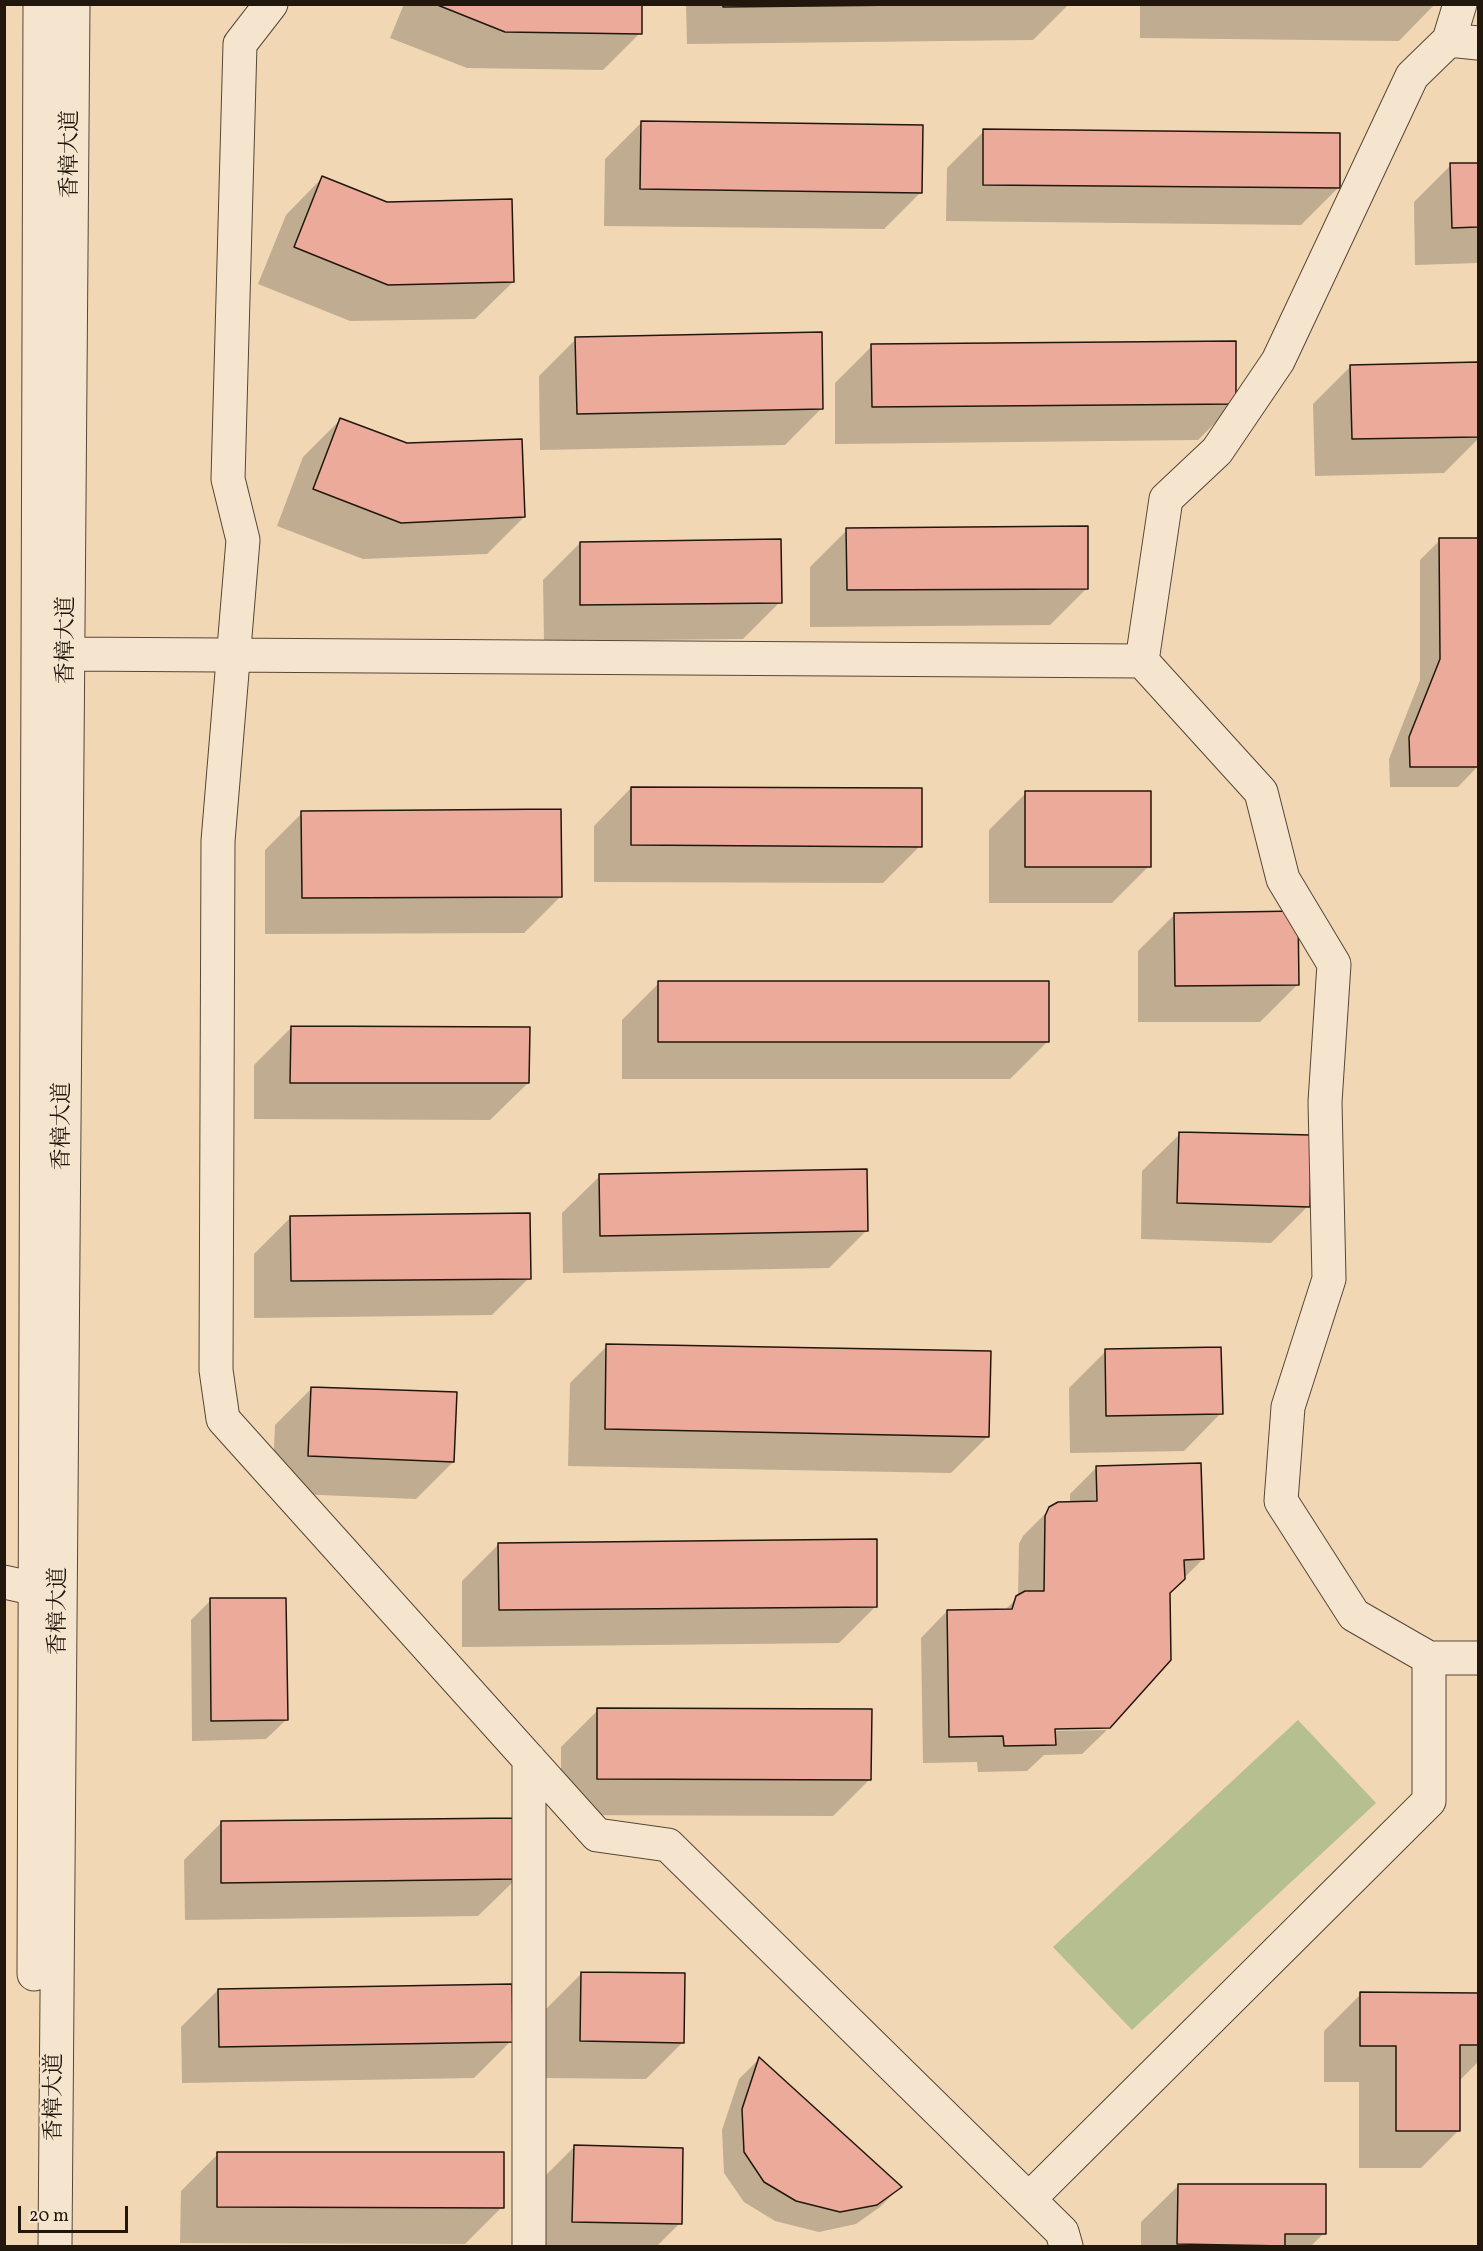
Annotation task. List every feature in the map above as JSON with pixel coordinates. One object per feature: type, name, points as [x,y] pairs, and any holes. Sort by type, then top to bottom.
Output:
[{"type":"street","name":"香樟大道","points":[[34,2247],[20,1586],[40,4]]},
{"type":"street","name":"香樟大道","points":[[55,2247],[73,4]]},
{"type":"street","points":[[271,4],[240,44],[228,479],[243,540],[218,841],[216,1370],[223,1419],[597,1835],[668,1845],[1062,2232],[1066,2247]]},
{"type":"street","points":[[1142,661],[1166,499],[1217,451],[1278,361],[1412,76],[1464,41],[1460,4]]},
{"type":"street","points":[[68,654],[1142,661],[1261,792],[1283,879],[1334,964],[1325,1102],[1329,1279],[1288,1407],[1281,1501],[1354,1615],[1429,1658],[1479,1658]]},
{"type":"street","points":[[1029,2199],[1429,1801],[1429,1658]]},
{"type":"street","points":[[529,1759],[529,2247]]},
{"type":"green space","points":[[1298,1720],[1376,1803],[1132,2030],[1053,1947]]},
{"type":"building","points":[[435,4],[642,4],[642,34],[505,32]]},
{"type":"building","points":[[723,4],[993,4],[723,7]]},
{"type":"building","points":[[641,121],[923,125],[922,193],[640,189]]},
{"type":"building","points":[[983,129],[1340,133],[1340,188],[983,185]]},
{"type":"building","points":[[1450,163],[1478,163],[1478,227],[1452,228]]},
{"type":"building","points":[[322,176],[387,202],[512,199],[514,282],[388,285],[294,247]]},
{"type":"building","points":[[822,332],[823,409],[577,414],[575,337]]},
{"type":"building","points":[[1236,341],[1236,404],[872,407],[871,344]]},
{"type":"building","points":[[1478,362],[1478,437],[1352,439],[1350,365]]},
{"type":"building","points":[[340,418],[407,443],[522,439],[525,517],[401,523],[313,489]]},
{"type":"building","points":[[1088,526],[1088,589],[847,590],[846,528]]},
{"type":"building","points":[[1439,538],[1478,538],[1478,767],[1410,767],[1409,737],[1440,659]]},
{"type":"building","points":[[781,539],[782,603],[580,605],[580,542]]},
{"type":"building","points":[[631,787],[922,788],[922,847],[631,845]]},
{"type":"building","points":[[1025,791],[1151,791],[1151,867],[1025,867]]},
{"type":"building","points":[[561,809],[562,897],[302,898],[301,811]]},
{"type":"building","points":[[1298,911],[1299,985],[1175,986],[1174,913]]},
{"type":"building","points":[[658,981],[1049,981],[1049,1042],[658,1042]]},
{"type":"building","points":[[291,1026],[530,1027],[529,1083],[290,1083]]},
{"type":"building","points":[[1179,1132],[1311,1135],[1310,1207],[1177,1203]]},
{"type":"building","points":[[867,1169],[868,1231],[600,1236],[599,1174]]},
{"type":"building","points":[[530,1213],[531,1279],[291,1281],[290,1216]]},
{"type":"building","points":[[606,1344],[991,1351],[989,1437],[605,1429]]},
{"type":"building","points":[[1221,1347],[1223,1414],[1106,1416],[1105,1349]]},
{"type":"building","points":[[311,1387],[457,1392],[454,1462],[308,1456]]},
{"type":"building","points":[[1201,1463],[1204,1559],[1184,1560],[1185,1579],[1170,1593],[1171,1660],[1110,1728],[1055,1729],[1056,1745],[1004,1746],[1003,1736],[949,1737],[947,1610],[1012,1609],[1016,1596],[1025,1591],[1044,1591],[1045,1516],[1049,1507],[1058,1502],[1097,1501],[1096,1466]]},
{"type":"building","points":[[877,1539],[877,1607],[499,1610],[498,1543]]},
{"type":"building","points":[[210,1598],[286,1598],[288,1720],[211,1721]]},
{"type":"building","points":[[597,1708],[872,1709],[871,1780],[597,1779]]},
{"type":"building","points":[[516,1818],[517,1879],[221,1883],[221,1821]]},
{"type":"building","points":[[581,1972],[685,1973],[684,2043],[580,2041]]},
{"type":"building","points":[[512,1984],[513,2042],[219,2047],[218,1989]]},
{"type":"building","points":[[1360,1992],[1478,1993],[1478,2045],[1460,2045],[1460,2131],[1396,2131],[1396,2046],[1360,2046]]},
{"type":"building","points":[[759,2057],[902,2187],[877,2205],[840,2212],[796,2201],[764,2182],[744,2152],[742,2109]]},
{"type":"building","points":[[574,2145],[683,2148],[682,2224],[572,2222]]},
{"type":"building","points":[[217,2152],[504,2152],[504,2208],[217,2207]]},
{"type":"building","points":[[1178,2184],[1326,2184],[1326,2234],[1285,2234],[1285,2246],[1177,2244]]}]
